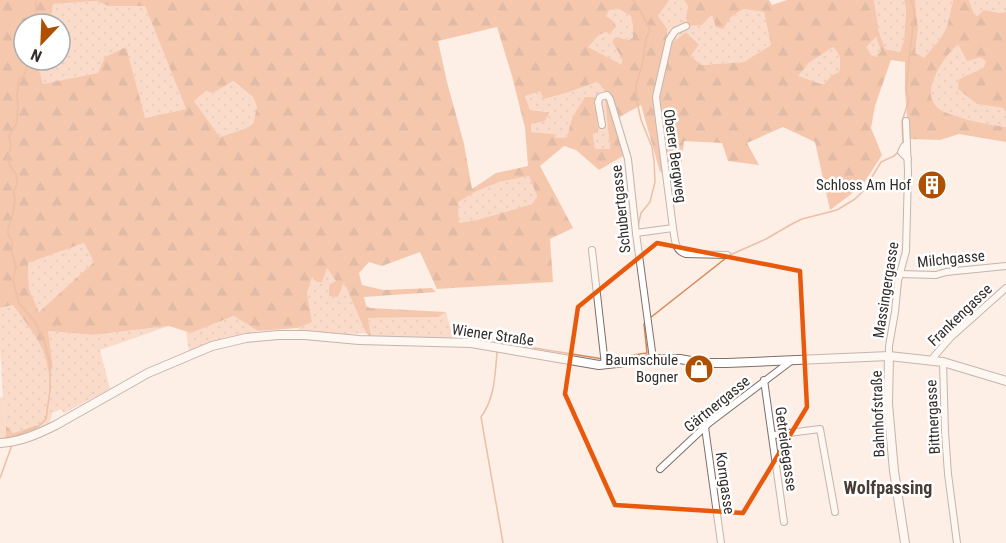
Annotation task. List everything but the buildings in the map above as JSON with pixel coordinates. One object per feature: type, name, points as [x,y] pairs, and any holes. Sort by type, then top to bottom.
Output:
[{"type":"main road","name":"Wiener Straße","points":[[0,443],[16,441],[41,432],[148,373],[213,346],[246,338],[291,334],[359,340],[458,342],[581,362],[680,359],[702,363],[727,363],[889,356],[943,362],[1006,381]]},
{"type":"main road","name":"Bahnhofstraße","points":[[889,356],[888,404],[894,471],[905,543]]},
{"type":"street","name":"Oberer Bergweg","points":[[686,26],[675,31],[669,40],[656,101],[677,250],[681,253],[728,255]]},
{"type":"street","name":"Schubertgasse","points":[[602,125],[598,102],[600,97],[607,95],[628,159],[653,359]]},
{"type":"street","name":"Massingergasse","points":[[889,356],[899,274],[906,251],[908,159],[906,121]]},
{"type":"street","points":[[638,233],[673,228]]},
{"type":"street","points":[[592,250],[605,361]]},
{"type":"street","name":"Milchgasse","points":[[899,274],[936,275],[1006,266]]},
{"type":"street","name":"Frankengasse","points":[[931,360],[951,337],[1006,288]]},
{"type":"street","name":"Gärtnergasse","points":[[660,469],[705,427],[792,360]]},
{"type":"street","name":"Bittnergasse","points":[[943,362],[947,464],[957,543]]},
{"type":"street","name":"Getreidegasse","points":[[764,381],[784,522]]},
{"type":"street","name":"Korngasse","points":[[705,427],[721,543]]},
{"type":"street","points":[[773,435],[820,429],[835,512]]},
{"type":"highlighted area","points":[[657,243],[800,271],[807,407],[743,513],[615,505],[565,394],[578,307]]},
{"type":"shaded area","points":[[668,0],[684,0],[688,6],[686,18],[705,21],[712,14],[730,18],[743,9],[764,12],[771,45],[744,62],[701,65],[691,56],[699,43],[686,32],[675,42],[667,39],[658,16]]},
{"type":"shaded area","points":[[874,0],[904,0],[906,10],[904,40],[900,52],[885,49],[879,32]]},
{"type":"shaded area","points":[[915,0],[953,0],[947,27],[924,58],[915,53],[918,29]]},
{"type":"shaded area","points":[[969,0],[1006,0],[1006,12],[985,10],[977,16]]},
{"type":"shaded area","points":[[96,1],[109,6],[145,6],[186,109],[145,118],[98,73],[43,85],[39,72],[72,72],[72,12],[52,12],[53,4]]},
{"type":"shaded area","points":[[609,9],[619,9],[632,16],[633,36],[629,40],[622,38],[622,66],[587,47],[599,35],[606,32],[613,21],[605,16]]},
{"type":"shaded area","points":[[876,37],[881,51],[876,57],[871,55],[865,47]]},
{"type":"shaded area","points":[[958,44],[986,62],[983,68],[959,79],[977,104],[1003,108],[1006,112],[1006,127],[952,115],[933,103],[931,89],[936,74],[944,60]]},
{"type":"shaded area","points":[[834,46],[840,58],[839,72],[832,75],[824,84],[797,76],[809,63]]},
{"type":"shaded area","points":[[232,81],[253,97],[257,107],[253,124],[220,137],[194,101],[206,91],[213,93]]},
{"type":"shaded area","points":[[597,82],[604,89],[610,149],[595,150],[593,134],[598,133],[572,117],[567,137],[556,138],[553,134],[531,132],[531,124],[548,111],[530,110],[525,96],[540,90],[545,99]]},
{"type":"shaded area","points":[[529,176],[537,196],[532,204],[459,223],[458,202],[499,182]]},
{"type":"shaded area","points":[[84,243],[94,262],[39,312],[29,289],[28,263]]},
{"type":"shaded area","points":[[327,268],[336,281],[344,281],[366,333],[344,334],[299,330],[298,328],[312,322],[307,293],[312,276]]},
{"type":"shaded area","points":[[13,305],[40,344],[48,371],[53,368],[47,331],[93,335],[169,326],[100,350],[110,389],[64,413],[61,409],[52,413],[47,425],[43,428],[36,431],[35,425],[12,433],[6,426],[3,398],[0,308]]},
{"type":"shaded area","points":[[446,312],[453,338],[371,337],[368,318],[438,317]]},
{"type":"shaded area","points":[[235,316],[258,331],[213,342],[189,351],[186,332],[191,333]]},
{"type":"shaded area","points":[[0,397],[3,398],[5,439],[0,439]]},
{"type":"green space","points":[[0,0],[669,0],[658,16],[667,29],[667,39],[675,41],[686,32],[699,44],[691,56],[701,65],[744,62],[771,45],[764,12],[743,9],[730,18],[723,29],[716,27],[712,15],[702,25],[689,26],[686,18],[688,6],[684,0],[769,0],[772,5],[787,0],[874,0],[879,32],[885,49],[900,52],[904,40],[906,10],[904,0],[915,0],[918,29],[915,53],[924,58],[947,27],[953,0],[969,0],[977,16],[984,10],[1006,12],[1006,112],[1003,108],[977,104],[958,89],[959,79],[983,68],[986,62],[981,57],[967,61],[958,44],[936,74],[931,97],[938,108],[952,115],[1006,127],[1006,142],[959,134],[940,140],[909,139],[905,62],[891,60],[875,106],[871,128],[882,155],[862,186],[830,210],[815,142],[783,127],[747,143],[759,165],[728,161],[722,143],[684,141],[680,177],[660,172],[641,105],[616,119],[623,156],[599,170],[576,150],[564,146],[540,166],[573,228],[550,239],[553,282],[437,289],[420,252],[382,266],[369,262],[359,273],[362,285],[383,290],[432,288],[436,292],[364,297],[366,306],[446,312],[438,317],[368,318],[371,337],[366,333],[344,282],[338,297],[329,296],[329,285],[336,281],[327,268],[322,282],[317,282],[312,277],[307,293],[312,322],[298,328],[258,331],[234,316],[191,333],[169,326],[93,335],[48,331],[53,368],[48,372],[47,362],[40,345],[13,305],[0,308]],"holes":[[[619,9],[631,16],[633,37],[629,40],[616,37],[612,42],[622,58],[622,65],[588,47],[599,35],[606,32],[610,34],[616,26],[606,16],[609,10]],[[497,27],[525,128],[528,166],[496,173],[472,189],[464,144],[438,41]],[[876,37],[881,51],[876,57],[871,55],[866,47]],[[833,47],[839,55],[839,72],[832,75],[824,84],[798,76],[809,63]],[[233,81],[253,97],[257,107],[253,124],[220,137],[194,101],[206,91],[213,93]],[[597,82],[604,89],[610,149],[595,149],[593,134],[598,133],[595,97],[585,97],[572,118],[567,137],[556,138],[553,134],[531,132],[531,124],[545,121],[549,112],[530,110],[525,96],[540,91],[544,99]],[[529,176],[537,196],[532,204],[459,223],[458,202],[499,182]],[[84,243],[94,262],[39,312],[29,289],[28,263]]]},
{"type":"green space","points":[[36,425],[36,431],[21,437],[5,439],[6,426],[13,433]]},
{"type":"waterway","points":[[36,0],[36,12]]},
{"type":"waterway","points":[[633,0],[650,30],[636,85],[641,120],[652,147],[655,182],[650,202],[641,213],[638,226]]},
{"type":"waterway","points":[[903,144],[902,121],[909,100],[906,89],[914,20],[911,0]]},
{"type":"waterway","points":[[12,437],[39,426],[46,419],[50,390],[50,364],[45,344],[35,322],[19,303],[13,281],[16,266],[12,253],[12,241],[8,234],[13,214],[15,197],[13,194],[17,184],[16,174],[8,160],[11,146],[9,136],[17,123],[19,80],[25,72]]},
{"type":"waterway","points":[[730,255],[802,219],[837,210],[855,199],[864,190],[881,162],[894,156],[900,150]]},
{"type":"waterway","points":[[650,318],[726,258]]},
{"type":"waterway","points":[[608,359],[647,353],[644,324],[647,321]]},
{"type":"waterway","points":[[497,344],[497,342],[603,359]]},
{"type":"waterway","points":[[497,352],[492,394],[481,417],[503,543]]},
{"type":"waterway","points":[[0,478],[12,445]]},
{"type":"place","name":"Schloss Am Hof","points":[[932,185]]},
{"type":"place","name":"Baumschule Bogner","points":[[699,369]]},
{"type":"district","name":"Wolfpassing","points":[[888,487]]}]
